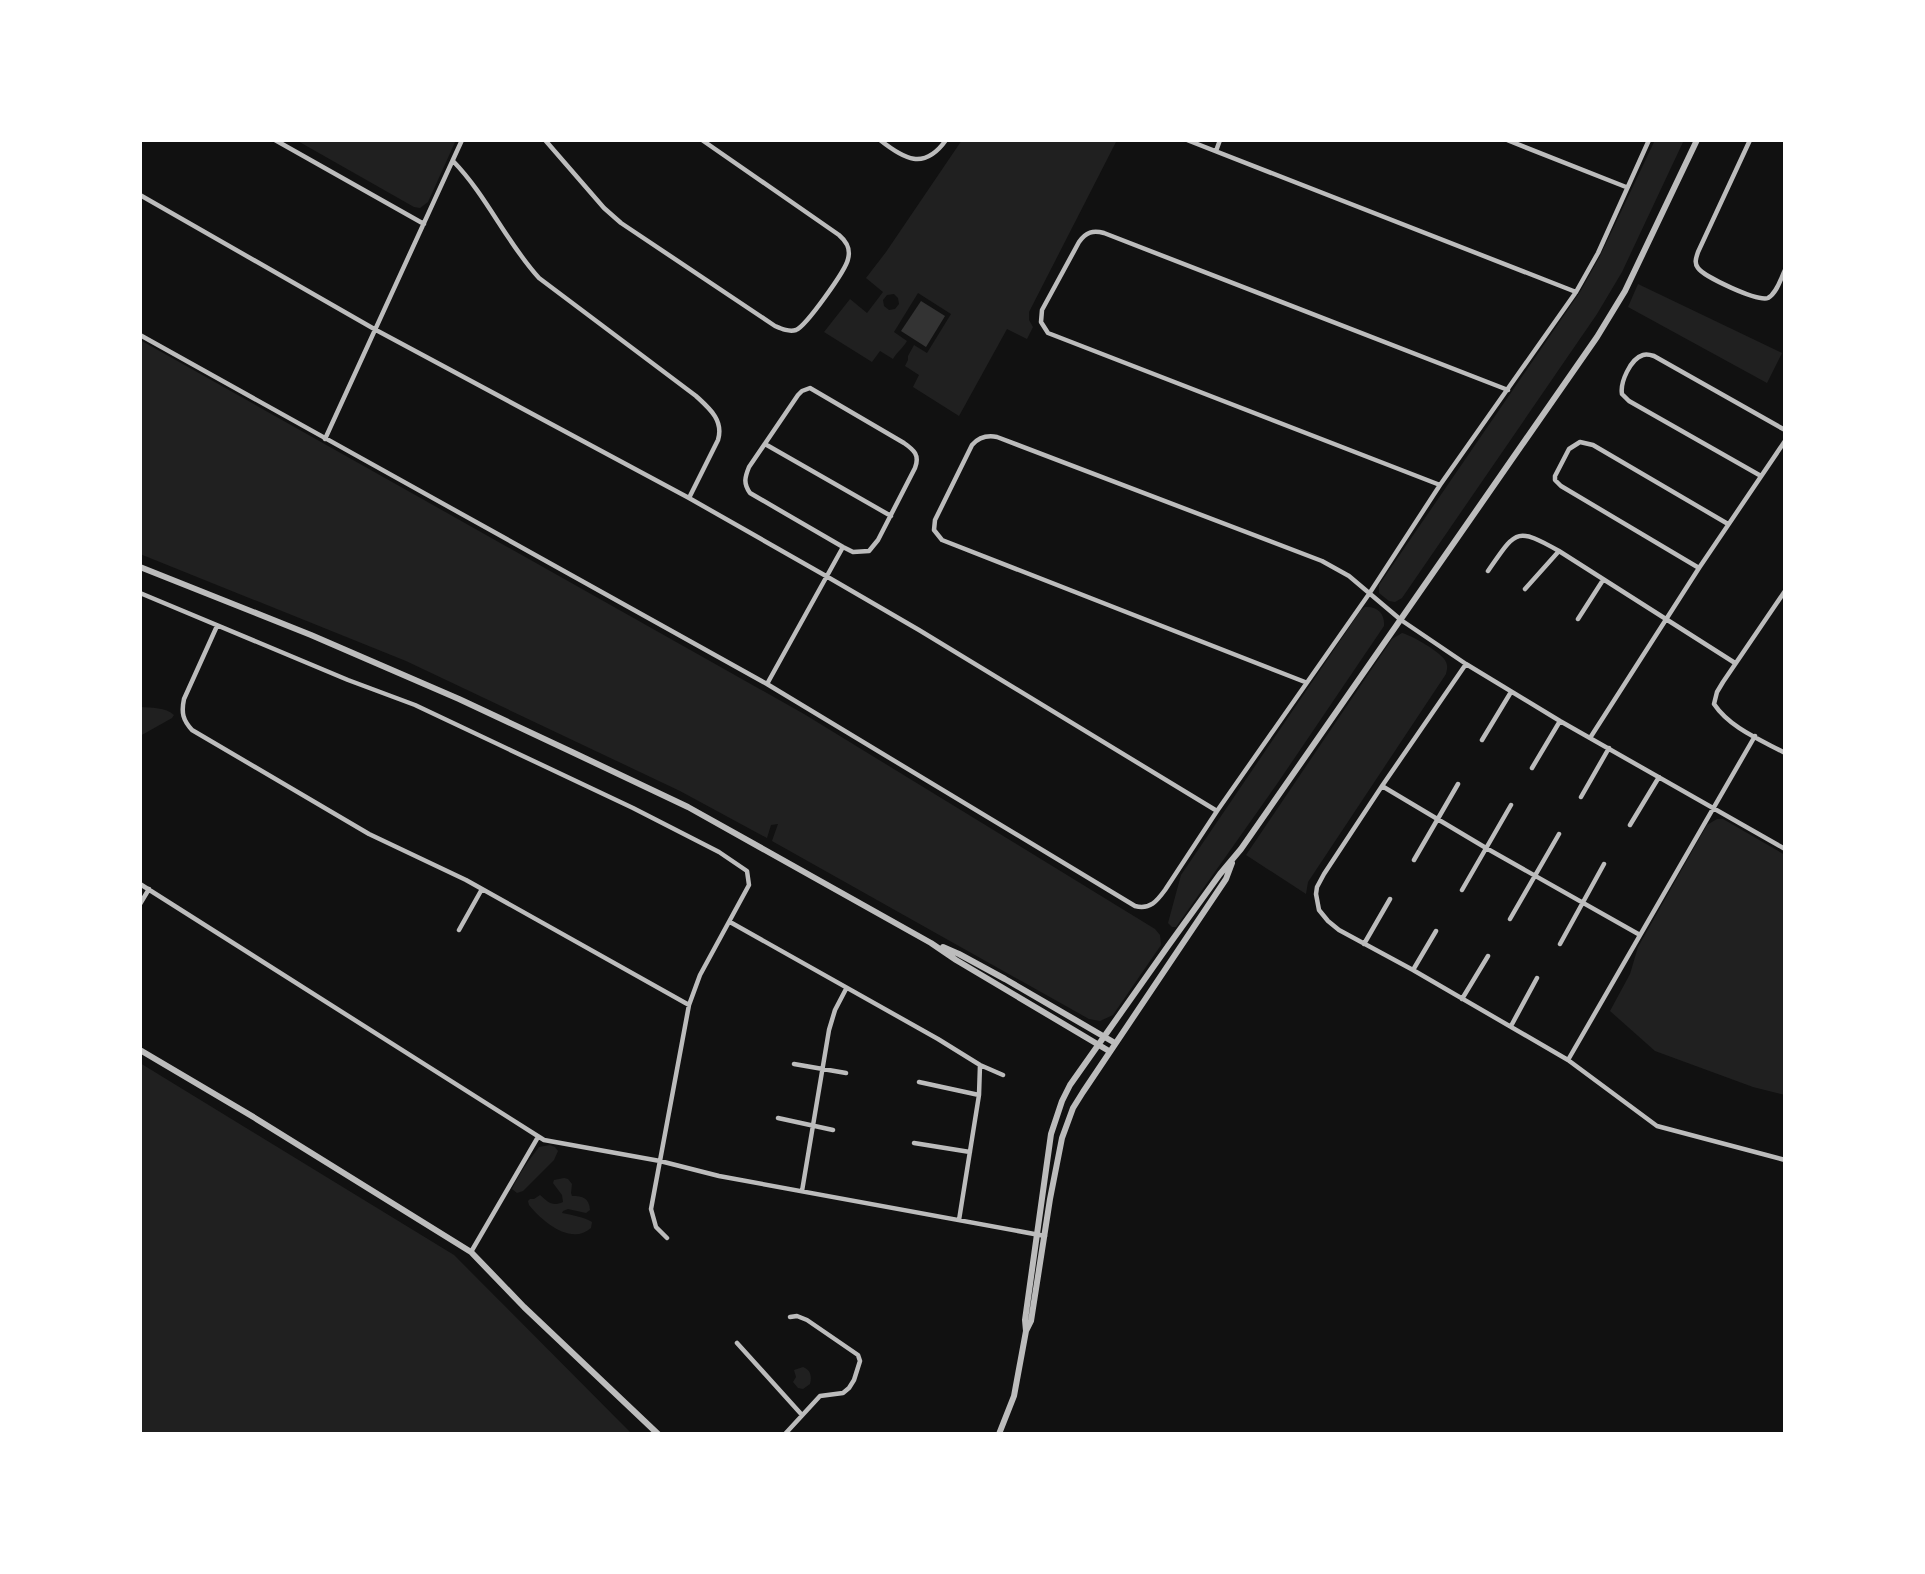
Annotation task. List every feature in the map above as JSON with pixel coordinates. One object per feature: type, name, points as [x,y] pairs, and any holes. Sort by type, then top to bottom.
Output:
[{"type":"street","points":[[275,140],[424,223]]},
{"type":"street","points":[[325,439],[463,140]]},
{"type":"street","points":[[545,140],[604,208],[621,223],[783,329],[795,330],[806,321],[842,272],[849,258],[848,244],[839,234],[702,140]]},
{"type":"street","points":[[880,140],[903,156],[919,159],[933,154],[946,140]]},
{"type":"street","points":[[1187,140],[1576,292]]},
{"type":"street","points":[[1216,151],[1220,140]]},
{"type":"street","points":[[1507,140],[1626,187]]},
{"type":"street","points":[[140,335],[767,684],[1135,906],[1146,907],[1157,902],[1217,811],[1369,594],[1440,485],[1576,292],[1598,253],[1649,140]]},
{"type":"street","points":[[999,1434],[1014,1396],[1026,1331],[1025,1320],[1051,1135],[1070,1085],[1212,885],[1234,860],[1613,312],[1697,140]]},
{"type":"street","points":[[1750,140],[1698,252],[1696,266],[1709,277],[1758,299],[1769,298],[1785,270]]},
{"type":"street","points":[[453,161],[473,182],[539,278],[713,412],[720,434],[690,498]]},
{"type":"street","points":[[140,195],[376,330],[690,498],[919,630],[1217,811]]},
{"type":"street","points":[[1440,485],[1048,333],[1041,323],[1042,310],[1079,242],[1086,234],[1098,231],[1104,233],[1508,390]]},
{"type":"street","points":[[1761,476],[1629,401],[1622,394],[1622,380],[1638,358],[1643,355],[1654,356],[1785,430]]},
{"type":"street","points":[[806,389],[816,391],[904,443],[918,459],[878,540],[869,551],[853,552],[750,493],[745,476],[765,444],[798,395],[806,389]]},
{"type":"street","points":[[1306,682],[942,540],[934,530],[935,520],[967,452],[976,440],[989,435],[997,437],[1322,561],[1349,576],[1401,620],[1511,692],[1785,849]]},
{"type":"street","points":[[1590,738],[1699,568],[1785,441]]},
{"type":"street","points":[[1699,568],[1561,486],[1555,476],[1566,453],[1572,445],[1580,442],[1593,445],[1728,524]]},
{"type":"street","points":[[765,444],[891,516]]},
{"type":"street","points":[[1488,571],[1505,547],[1520,535],[1531,536],[1735,663]]},
{"type":"street","points":[[767,684],[843,547]]},
{"type":"street","points":[[1525,589],[1559,551]]},
{"type":"street","points":[[140,567],[312,635],[572,751],[688,807],[931,943],[1109,1051]]},
{"type":"street","points":[[1578,619],[1604,580]]},
{"type":"street","points":[[1785,591],[1735,663],[1717,692],[1714,704],[1721,715],[1785,753]]},
{"type":"street","points":[[140,593],[348,680],[415,705],[633,808],[719,852],[747,871],[749,885],[700,975],[689,1005],[652,1214],[656,1227],[667,1238]]},
{"type":"street","points":[[216,626],[181,709],[184,722],[192,730],[369,834],[482,889],[689,1005]]},
{"type":"street","points":[[1466,664],[1320,881],[1316,894],[1319,910],[1339,930],[1568,1060],[1657,1126],[1785,1160]]},
{"type":"street","points":[[1482,740],[1511,692]]},
{"type":"street","points":[[1532,768],[1559,721]]},
{"type":"street","points":[[1568,1060],[1755,736]]},
{"type":"street","points":[[1581,797],[1609,748]]},
{"type":"street","points":[[1630,825],[1659,777]]},
{"type":"street","points":[[1414,860],[1458,784]]},
{"type":"street","points":[[1382,786],[1640,935]]},
{"type":"street","points":[[1462,890],[1511,805]]},
{"type":"street","points":[[1510,919],[1559,834]]},
{"type":"street","points":[[1026,1331],[1031,1321],[1050,1199],[1066,1123],[1109,1051],[1226,879],[1234,860]]},
{"type":"street","points":[[1560,944],[1605,864]]},
{"type":"street","points":[[140,884],[538,1137],[564,1145],[660,1161],[719,1176],[1045,1236]]},
{"type":"street","points":[[140,904],[149,889]]},
{"type":"street","points":[[459,930],[482,889]]},
{"type":"street","points":[[1364,944],[1390,899]]},
{"type":"street","points":[[730,922],[1003,1076]]},
{"type":"street","points":[[1413,970],[1436,931]]},
{"type":"street","points":[[931,943],[959,954],[1115,1043]]},
{"type":"street","points":[[1462,999],[1488,956]]},
{"type":"street","points":[[1511,1027],[1537,978]]},
{"type":"street","points":[[802,1191],[832,1017],[846,989]]},
{"type":"street","points":[[140,1050],[471,1252],[524,1307],[658,1434]]},
{"type":"street","points":[[794,1063],[846,1073]]},
{"type":"street","points":[[959,1220],[979,1095],[980,1065]]},
{"type":"street","points":[[919,1082],[979,1095]]},
{"type":"street","points":[[778,1118],[834,1130]]},
{"type":"street","points":[[471,1252],[538,1137]]},
{"type":"street","points":[[914,1143],[970,1152]]},
{"type":"street","points":[[785,1434],[820,1396],[843,1393],[849,1388],[860,1361],[858,1355],[807,1320],[797,1316],[790,1317]]},
{"type":"street","points":[[737,1343],[802,1415]]},
{"type":"shaded area","points":[[296,140],[456,140],[428,202],[420,208]]},
{"type":"shaded area","points":[[962,140],[1117,140],[1029,312],[1033,327],[1027,339],[1007,329],[959,416],[913,387],[919,375],[905,366],[914,345],[927,353],[951,314],[918,293],[894,332],[907,341],[893,359],[880,351],[872,362],[824,332],[850,299],[867,313],[883,292],[866,278]],"holes":[[[894,294],[899,304],[895,309],[889,310],[884,306],[883,300],[887,295]]]},
{"type":"shaded area","points":[[1655,140],[1684,140],[1622,272],[1597,314],[1402,598],[1395,602],[1389,601],[1379,593],[1379,585],[1580,292]]},
{"type":"shaded area","points":[[1638,284],[1782,353],[1767,383],[1628,307]]},
{"type":"shaded area","points":[[921,301],[945,316],[926,347],[901,331]]},
{"type":"shaded area","points":[[140,340],[804,714],[1155,929],[1160,935],[1161,945],[1113,1015],[1100,1021],[1089,1019],[772,841],[778,824],[771,825],[767,838],[680,791],[406,661],[140,554]]},
{"type":"shaded area","points":[[1365,607],[1380,612],[1384,626],[1279,781],[1176,927],[1172,927],[1168,923],[1181,875]]},
{"type":"shaded area","points":[[1402,633],[1444,658],[1447,664],[1446,674],[1308,882],[1306,894],[1246,855],[1392,639]]},
{"type":"shaded area","points":[[140,707],[163,709],[174,715],[140,736]]},
{"type":"shaded area","points":[[1717,819],[1723,819],[1785,855],[1785,1095],[1753,1087],[1655,1051],[1610,1011],[1630,974],[1638,947],[1707,825]]},
{"type":"shaded area","points":[[140,1063],[454,1255],[632,1434],[140,1434]]},
{"type":"shaded area","points":[[550,1145],[558,1151],[554,1160],[523,1191],[517,1193],[512,1189],[528,1162],[539,1147]]},
{"type":"shaded area","points":[[564,1178],[572,1184],[572,1196],[587,1200],[590,1210],[586,1213],[568,1209],[562,1213],[592,1222],[591,1228],[583,1233],[566,1233],[557,1229],[529,1205],[530,1199],[540,1195],[553,1204],[563,1202],[562,1195],[553,1183],[554,1180]]},
{"type":"shaded area","points":[[803,1367],[809,1372],[811,1379],[810,1384],[803,1389],[793,1382],[796,1377],[794,1370]]}]
